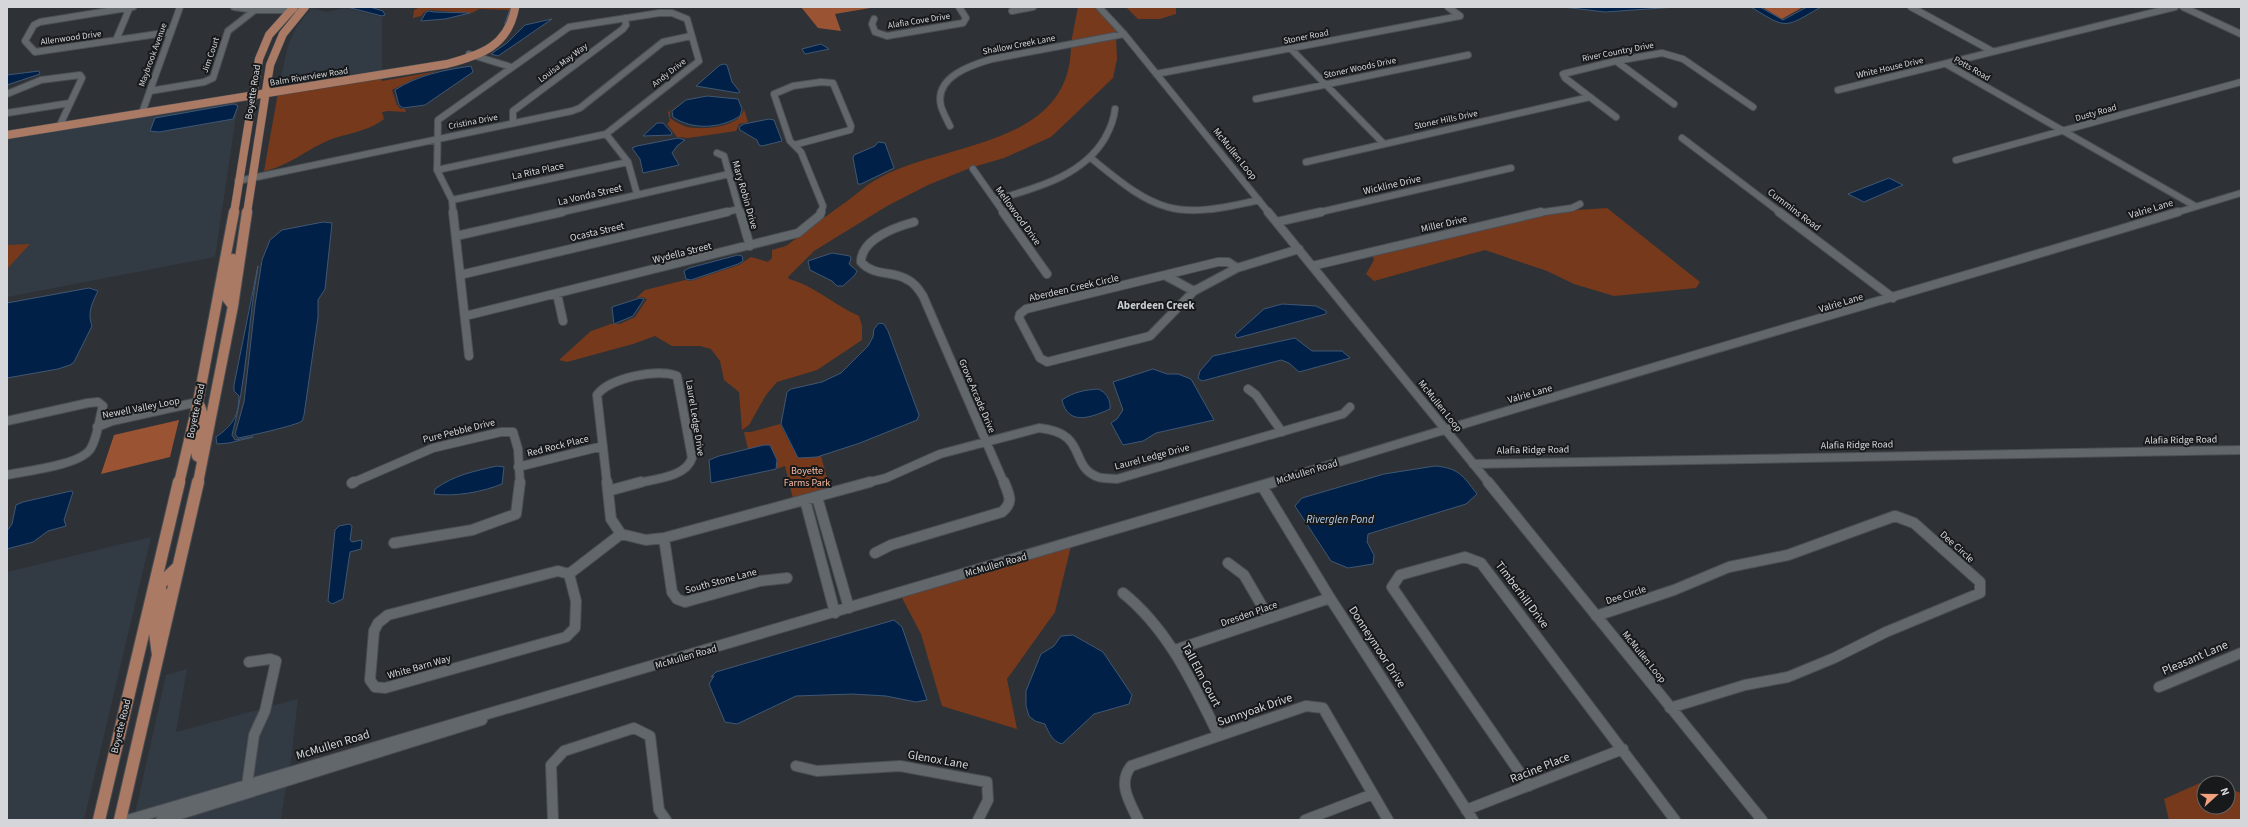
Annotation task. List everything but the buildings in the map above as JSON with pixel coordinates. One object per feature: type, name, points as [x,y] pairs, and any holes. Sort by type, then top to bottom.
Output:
[{"type":"main road","name":"Boyette Road","points":[[120,820],[189,521],[233,306],[270,65],[278,42],[303,8]]},
{"type":"main road","name":"Balm Riverview Road","points":[[7,134],[437,66],[492,47],[508,34],[512,28],[516,8]]},
{"type":"main road","name":"Boyette Road","points":[[99,820],[198,404],[230,238],[238,181],[259,60],[264,44],[292,9]]},
{"type":"main road","name":"Balm Riverview Road","points":[[60,125],[143,110],[253,94]]},
{"type":"main road","points":[[230,238],[236,240],[227,294],[229,303],[233,306]]},
{"type":"main road","points":[[198,404],[203,410],[203,418],[196,452],[197,456],[202,459]]},
{"type":"main road","points":[[158,656],[154,646],[153,635],[162,594],[160,589],[155,588],[178,566]]},
{"type":"street","name":"Allenwood Drive","points":[[133,7],[40,22],[34,25],[25,41],[35,52],[171,32]]},
{"type":"street","name":"Maybrook Avenue","points":[[143,110],[180,7]]},
{"type":"street","points":[[234,7],[255,10],[303,8]]},
{"type":"street","name":"Alafia Cove Drive","points":[[874,19],[872,24],[876,35],[887,36],[963,23],[966,18],[959,7]]},
{"type":"street","points":[[1012,11],[1033,7]]},
{"type":"street","name":"McMullen Loop","points":[[1099,7],[1124,34],[1762,820]]},
{"type":"street","name":"Stoner Road","points":[[1156,74],[1460,16],[1448,7]]},
{"type":"street","points":[[1911,7],[1992,51]]},
{"type":"street","name":"Potts Road","points":[[1946,64],[1992,51],[2174,7]]},
{"type":"street","points":[[2183,7],[2241,34]]},
{"type":"street","points":[[116,40],[130,8]]},
{"type":"street","name":"Jim Court","points":[[150,91],[204,82],[214,78],[228,31],[255,10]]},
{"type":"street","name":"Andy Drive","points":[[437,170],[606,134],[699,60],[686,19],[672,13],[659,13],[569,28],[511,67],[438,120],[437,170],[452,200],[469,356]]},
{"type":"street","name":"Louisa May Way","points":[[513,123],[513,111],[623,29],[626,25],[625,18]]},
{"type":"street","name":"Shallow Creek Lane","points":[[950,126],[941,105],[942,88],[954,75],[971,65],[992,59],[1124,34]]},
{"type":"street","name":"Cristina Drive","points":[[238,181],[327,164],[580,108],[663,42],[691,36]]},
{"type":"street","points":[[1291,49],[1383,143]]},
{"type":"street","name":"River Country Drive","points":[[1616,117],[1563,74],[1616,61],[1662,53],[1683,59],[1754,107]]},
{"type":"street","points":[[471,55],[511,67]]},
{"type":"street","name":"Stoner Woods Drive","points":[[1256,99],[1468,55]]},
{"type":"street","points":[[1616,61],[1674,104]]},
{"type":"street","name":"Potts Road","points":[[1946,64],[2195,206]]},
{"type":"street","name":"White House Drive","points":[[1838,90],[1946,64]]},
{"type":"street","points":[[7,94],[41,80],[80,75],[82,78],[60,125]]},
{"type":"street","name":"Wydella Street","points":[[465,316],[798,233],[823,211],[804,158],[801,152],[794,145],[790,141],[774,94],[782,90],[819,82],[833,83],[851,126],[850,130],[844,133],[794,145]]},
{"type":"street","name":"Dusty Road","points":[[1956,160],[2063,132],[2241,82]]},
{"type":"street","name":"Stoner Hills Drive","points":[[1306,162],[1383,143],[1590,97]]},
{"type":"street","points":[[7,113],[70,103]]},
{"type":"street","points":[[995,200],[1040,187],[1064,176],[1091,158],[1106,138],[1115,116],[1115,110]]},
{"type":"street","points":[[606,134],[628,162],[637,194]]},
{"type":"street","name":"Cummins Road","points":[[1682,138],[1893,298]]},
{"type":"street","name":"Mary Robin Drive","points":[[717,153],[724,156],[750,246]]},
{"type":"street","points":[[1091,158],[1139,196],[1166,208],[1214,211],[1259,200]]},
{"type":"street","name":"La Rita Place","points":[[452,200],[628,162]]},
{"type":"street","name":"Wickline Drive","points":[[1277,222],[1511,168]]},
{"type":"street","name":"Mellowood Drive","points":[[973,169],[1047,274]]},
{"type":"street","name":"La Vonda Street","points":[[456,236],[729,174]]},
{"type":"street","name":"Valrie Lane","points":[[1445,430],[1893,298],[2241,193]]},
{"type":"street","name":"Miller Drive","points":[[1312,266],[1545,210],[1572,208],[1580,204]]},
{"type":"street","name":"Ocasta Street","points":[[460,275],[739,209]]},
{"type":"street","name":"Grove Arcade Drive","points":[[875,553],[890,545],[1002,512],[1009,506],[1011,499],[923,296],[916,284],[905,278],[874,271],[864,267],[861,262],[860,258],[867,247],[883,234],[914,222]]},
{"type":"street","name":"Aberdeen Creek Circle","points":[[1236,268],[1228,262],[1218,262],[1166,276],[1026,309],[1020,314],[1019,318],[1040,358],[1047,362],[1056,361],[1150,336],[1194,291],[1236,268],[1299,249]]},
{"type":"street","points":[[1166,276],[1194,291]]},
{"type":"street","points":[[557,294],[563,320]]},
{"type":"street","name":"Laurel Ledge Drive","points":[[608,491],[681,472],[690,465],[692,458],[677,376],[671,372],[661,372],[608,384],[601,388],[597,395],[611,519],[621,534],[646,540],[664,538],[886,478],[940,454],[1039,428],[1050,428],[1064,432],[1069,437],[1087,470],[1097,476],[1117,479],[1343,414],[1350,407]]},
{"type":"street","points":[[1248,388],[1256,395],[1282,432]]},
{"type":"street","points":[[7,421],[98,402],[102,404],[103,408],[91,448],[84,455],[71,461],[7,475]]},
{"type":"street","name":"Newell Valley Loop","points":[[98,427],[110,427],[198,404]]},
{"type":"street","name":"McMullen Road","points":[[161,820],[547,697],[836,613],[1445,430]]},
{"type":"street","name":"Pure Pebble Drive","points":[[352,483],[410,456],[432,448],[501,432],[513,432],[517,438],[520,504],[516,514],[503,521],[438,537],[394,543]]},
{"type":"street","name":"Red Rock Place","points":[[518,466],[603,446]]},
{"type":"street","name":"Alafia Ridge Road","points":[[1473,464],[2241,450]]},
{"type":"street","name":"Donneymoor Drive","points":[[1262,486],[1330,598],[1473,820]]},
{"type":"street","points":[[817,496],[849,608]]},
{"type":"street","points":[[805,500],[836,613]]},
{"type":"street","name":"Dee Circle","points":[[1596,616],[1674,590],[1729,567],[1788,555],[1895,516],[1914,523],[1980,582],[1980,594],[1886,632],[1834,658],[1788,677],[1745,685],[1670,708]]},
{"type":"street","points":[[569,574],[621,534]]},
{"type":"street","name":"South Stone Lane","points":[[664,538],[672,592],[677,599],[685,602],[760,581],[787,578]]},
{"type":"street","name":"Timberhill Drive","points":[[1529,786],[1392,587],[1400,575],[1465,557],[1482,563],[1675,820]]},
{"type":"street","points":[[1228,563],[1244,575],[1269,618]]},
{"type":"street","name":"White Barn Way","points":[[558,571],[569,574],[574,583],[577,620],[575,630],[566,637],[384,688],[375,687],[370,680],[374,631],[378,623],[388,615],[543,573],[558,571]]},
{"type":"street","name":"Tall Elm Court","points":[[1123,593],[1134,601],[1175,650],[1219,736]]},
{"type":"street","name":"Dresden Place","points":[[1175,650],[1330,598]]},
{"type":"street","name":"Pleasant Lane","points":[[2160,687],[2241,653]]},
{"type":"street","points":[[247,785],[252,744],[256,728],[265,711],[276,661],[270,659],[249,662]]},
{"type":"street","name":"Sunnyoak Drive","points":[[1138,820],[1122,783],[1124,772],[1131,766],[1306,706],[1323,708],[1388,820]]},
{"type":"street","name":"McMullen Road","points":[[128,820],[455,726]]},
{"type":"street","points":[[553,820],[551,765],[564,751],[634,728],[650,736],[659,810],[666,820]]},
{"type":"street","name":"Racine Place","points":[[1466,810],[1623,749]]},
{"type":"street","name":"Glenox Lane","points":[[796,766],[818,772],[900,766],[987,782],[988,800],[978,820]]},
{"type":"street","points":[[1305,820],[1373,794]]},
{"type":"shaded area","points":[[801,7],[876,7],[835,14],[841,31],[818,28]]},
{"type":"shaded area","points":[[1762,7],[1803,7],[1782,19]]},
{"type":"shaded area","points":[[311,8],[326,12],[345,8],[382,17],[382,70],[279,87],[288,45],[296,28]]},
{"type":"shaded area","points":[[232,102],[238,103],[215,257],[7,297],[7,137]]},
{"type":"shaded area","points":[[179,420],[170,457],[101,474],[114,435]]},
{"type":"shaded area","points":[[151,537],[84,820],[7,820],[7,572]]},
{"type":"shaded area","points":[[187,669],[176,732],[261,709],[249,737],[242,783],[135,814],[166,675]]},
{"type":"shaded area","points":[[298,699],[290,768],[252,779],[259,734],[271,706]]},
{"type":"shaded area","points":[[288,785],[285,791],[281,820],[173,820]]},
{"type":"green space","points":[[420,7],[513,7],[512,10],[479,9],[472,13],[429,10],[424,12],[421,16],[413,18],[414,10]]},
{"type":"green space","points":[[1078,7],[1096,7],[1118,31],[1117,34],[1071,43]]},
{"type":"green space","points":[[1126,7],[1176,7],[1176,14],[1160,19],[1138,19]]},
{"type":"green space","points":[[1116,37],[1117,59],[1113,78],[1051,137],[1004,158],[970,168],[928,185],[887,206],[814,251],[788,277],[789,279],[807,286],[859,316],[862,326],[862,340],[817,370],[777,382],[766,395],[749,425],[742,430],[739,392],[724,380],[720,361],[711,349],[700,346],[672,346],[655,336],[633,344],[567,362],[559,360],[591,331],[611,324],[620,324],[635,317],[647,299],[642,297],[636,298],[645,290],[685,280],[691,281],[739,265],[751,257],[768,262],[772,258],[772,250],[786,246],[874,181],[901,168],[997,138],[1026,124],[1049,105],[1065,80],[1071,46]]},
{"type":"green space","points":[[438,71],[416,78],[392,90],[397,105],[401,109],[405,109],[406,112],[382,112],[384,119],[371,127],[334,138],[281,166],[264,171],[278,93],[382,76],[382,81]]},
{"type":"green space","points":[[683,101],[670,111],[670,118],[687,127],[711,128],[728,124],[736,120],[744,109],[748,122],[739,124],[736,131],[688,138],[677,137],[667,124],[670,121],[668,112]]},
{"type":"green space","points":[[1607,208],[1700,282],[1696,288],[1614,296],[1574,284],[1547,271],[1485,250],[1374,281],[1366,274],[1374,260],[1372,254],[1546,212]]},
{"type":"green space","points":[[30,244],[7,269],[7,245]]},
{"type":"green space","name":"Boyette Farms Park","points":[[780,424],[798,458],[821,456],[830,489],[793,499],[785,466],[776,469],[777,460],[764,445],[748,449],[744,432],[751,432]]},
{"type":"green space","points":[[1071,546],[1055,612],[1007,679],[1017,729],[942,706],[921,634],[901,596]]},
{"type":"green space","points":[[2196,785],[2196,815],[2236,815],[2236,791],[2241,793],[2241,820],[2169,820],[2164,799]]},
{"type":"water","points":[[347,7],[370,7],[383,11],[385,15],[382,16]]},
{"type":"water","points":[[1563,7],[1676,7],[1605,12]]},
{"type":"water","points":[[1751,7],[1760,7],[1783,20],[1807,7],[1821,7],[1800,19],[1786,24],[1772,20]]},
{"type":"water","points":[[426,12],[470,13],[445,19],[421,21]]},
{"type":"water","points":[[552,19],[498,56],[491,54],[507,43],[525,25]]},
{"type":"water","points":[[821,44],[829,49],[805,54],[802,49]]},
{"type":"water","points":[[720,65],[727,65],[732,82],[740,92],[738,93],[696,86]]},
{"type":"water","points":[[471,66],[473,72],[425,105],[403,108],[399,105],[395,90],[413,80],[451,69]]},
{"type":"water","points":[[39,71],[40,74],[7,85],[7,75]]},
{"type":"water","points":[[707,96],[738,99],[742,109],[740,116],[724,123],[706,126],[689,124],[673,117],[672,111],[686,100]]},
{"type":"water","points":[[234,104],[238,106],[233,119],[159,132],[150,131],[155,118]]},
{"type":"water","points":[[769,119],[774,120],[782,141],[762,146],[759,145],[757,140],[740,130],[739,127],[744,124]]},
{"type":"water","points":[[657,123],[663,123],[672,133],[671,135],[643,136]]},
{"type":"water","points":[[678,138],[685,140],[677,146],[672,153],[679,165],[643,173],[640,159],[632,148]]},
{"type":"water","points":[[878,142],[885,143],[894,168],[861,184],[858,184],[853,158],[854,155],[875,146]]},
{"type":"water","points":[[1889,178],[1903,185],[1864,202],[1848,194]]},
{"type":"water","points":[[323,222],[332,223],[325,289],[318,300],[318,317],[303,420],[282,428],[238,438],[235,434],[244,402],[255,305],[262,260],[270,240],[282,230]]},
{"type":"water","points":[[832,253],[850,256],[851,259],[849,264],[857,271],[855,275],[843,286],[837,286],[832,281],[810,270],[808,261]]},
{"type":"water","points":[[738,255],[742,256],[743,261],[738,264],[691,280],[686,279],[684,271],[689,268]]},
{"type":"water","points":[[258,266],[238,407],[239,396],[234,391]]},
{"type":"water","points":[[89,288],[98,291],[90,312],[92,326],[74,362],[58,369],[7,378],[7,303]]},
{"type":"water","points":[[640,298],[644,299],[633,316],[614,324],[612,307]]},
{"type":"water","points":[[1282,304],[1316,306],[1326,311],[1326,314],[1237,338],[1235,335],[1264,309]]},
{"type":"water","points":[[879,323],[884,324],[888,331],[919,415],[917,420],[860,443],[817,457],[798,458],[781,424],[787,392],[791,389],[822,382],[841,373],[868,346],[873,337],[874,329]]},
{"type":"water","points":[[1295,338],[1312,351],[1342,351],[1350,358],[1299,372],[1289,363],[1281,360],[1202,381],[1198,378],[1200,371],[1213,356]]},
{"type":"water","points":[[1153,369],[1167,374],[1178,374],[1191,379],[1214,420],[1156,433],[1143,441],[1123,445],[1111,423],[1117,419],[1123,410],[1113,382]]},
{"type":"water","points":[[1098,389],[1103,392],[1110,402],[1110,409],[1096,415],[1082,418],[1075,417],[1065,408],[1062,400],[1066,397],[1079,392]]},
{"type":"water","points":[[238,409],[232,435],[235,440],[253,437],[229,443],[217,444],[216,437],[234,420]]},
{"type":"water","points":[[764,445],[770,445],[777,460],[776,469],[711,483],[709,460],[719,456]]},
{"type":"water","points":[[497,466],[504,467],[502,484],[468,493],[451,495],[434,494],[435,489],[450,480],[465,474]]},
{"type":"water","name":"Riverglen Pond","points":[[1435,466],[1450,469],[1460,474],[1477,494],[1466,504],[1368,534],[1367,542],[1374,555],[1373,564],[1348,568],[1331,561],[1295,506],[1302,498],[1384,474]]},
{"type":"water","points":[[71,491],[73,492],[64,520],[66,526],[48,531],[33,542],[7,549],[7,531],[12,524],[16,505]]},
{"type":"water","points":[[349,524],[352,526],[350,540],[352,542],[362,540],[361,549],[350,552],[343,599],[332,604],[328,601],[335,530],[339,526]]},
{"type":"water","points":[[894,620],[902,627],[927,700],[916,702],[886,696],[852,694],[796,696],[737,724],[725,722],[709,684],[714,676],[711,677],[716,672]]},
{"type":"water","points":[[1073,635],[1103,652],[1132,695],[1129,704],[1094,714],[1062,744],[1053,739],[1045,724],[1035,721],[1029,716],[1026,706],[1026,691],[1041,654],[1054,646],[1061,636]]},
{"type":"waterway","points":[[505,24],[511,7]]},
{"type":"district","name":"Aberdeen Creek","points":[[1156,305]]}]
